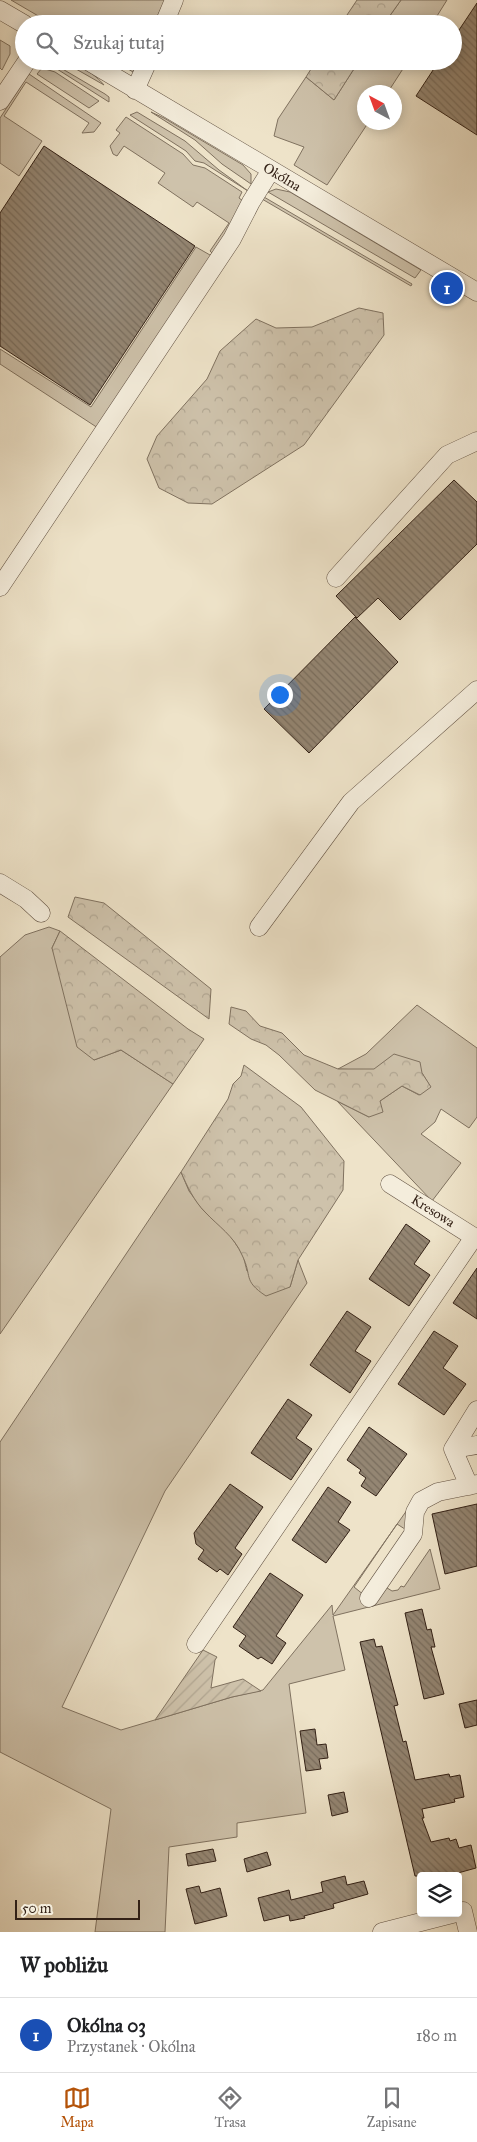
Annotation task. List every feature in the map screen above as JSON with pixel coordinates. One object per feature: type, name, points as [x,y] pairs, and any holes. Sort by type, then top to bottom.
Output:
[{"type":"street","points":[[168,15],[174,0]]},
{"type":"street","points":[[0,10],[15,19]]},
{"type":"street","points":[[0,101],[21,70]]},
{"type":"street","name":"Okólna","points":[[103,70],[477,292]]},
{"type":"street","points":[[135,90],[144,70]]},
{"type":"street","points":[[0,587],[232,240],[251,202],[271,170]]},
{"type":"street","points":[[336,578],[447,455],[477,441]]},
{"type":"street","points":[[259,927],[351,802],[477,690]]},
{"type":"street","points":[[0,883],[26,899],[41,913]]},
{"type":"street","name":"Kresowa","points":[[390,1184],[476,1238]]},
{"type":"street","points":[[196,1644],[476,1238]]},
{"type":"street","points":[[453,1449],[477,1410]]},
{"type":"street","points":[[453,1449],[477,1445]]},
{"type":"street","points":[[369,1598],[413,1534],[415,1512],[421,1502],[438,1492],[473,1485],[453,1449]]},
{"type":"street","points":[[382,1932],[463,1911],[468,1932]]},
{"type":"green space","points":[[11,0],[165,0],[158,15],[37,15]]},
{"type":"green space","points":[[357,0],[401,0],[390,15],[347,15]]},
{"type":"green space","points":[[401,0],[447,0],[438,15],[390,15]]},
{"type":"green space","points":[[0,40],[10,46],[10,54],[2,70],[0,68]]},
{"type":"green space","points":[[40,70],[55,72],[99,101],[89,108],[37,74]]},
{"type":"green space","points":[[59,70],[64,70],[105,94],[109,97],[109,102]]},
{"type":"green space","points":[[78,70],[86,70],[104,85]]},
{"type":"green space","points":[[310,70],[353,70],[334,100],[306,77]]},
{"type":"green space","points":[[353,70],[402,70],[393,85],[357,85],[357,130],[363,130],[327,185],[294,165],[304,147],[274,136],[278,119],[306,77],[334,100]]},
{"type":"green space","points":[[29,74],[101,123],[94,132],[82,133],[89,123],[26,82],[4,116],[42,141],[19,176],[0,163],[0,118]]},
{"type":"green space","points":[[137,112],[185,141],[219,170],[248,191],[204,163],[195,161],[186,151],[130,115]]},
{"type":"green space","points":[[151,112],[243,165],[251,174],[251,184],[222,164],[195,140]]},
{"type":"green space","points":[[126,117],[183,154],[193,165],[205,168],[242,192],[239,198],[243,201],[233,222],[98,428],[0,364],[0,349],[91,407],[196,247],[210,255],[212,253],[210,251],[229,223],[197,202],[193,207],[158,183],[165,173],[124,146],[117,156],[113,154],[110,146],[120,133],[116,130]]},
{"type":"green space","points":[[276,189],[290,192],[421,270],[415,278],[268,192]]},
{"type":"green space","points":[[264,197],[412,284],[411,286],[262,199]]},
{"type":"green space","points":[[359,308],[383,313],[384,335],[304,445],[212,504],[188,503],[159,488],[147,459],[157,436],[207,379],[220,351],[256,319],[276,328],[312,327]]},
{"type":"green space","points":[[75,897],[104,903],[211,989],[209,1019],[68,917]]},
{"type":"green space","points":[[49,927],[60,931],[52,948],[94,1060],[121,1050],[173,1084],[0,1334],[0,957],[25,935]]},
{"type":"green space","points":[[60,931],[188,1029],[204,1039],[173,1084],[121,1050],[94,1060],[77,1047],[52,948]]},
{"type":"green space","points":[[417,1005],[477,1048],[477,1117],[469,1128],[441,1109],[435,1122],[421,1134],[461,1163],[432,1201],[337,1101],[369,1117],[380,1101],[402,1086],[419,1095],[430,1086],[422,1073],[338,1069],[366,1054]]},
{"type":"green space","points":[[231,1007],[246,1011],[260,1026],[282,1033],[304,1055],[338,1069],[374,1069],[394,1054],[420,1062],[422,1073],[431,1087],[420,1095],[402,1086],[380,1101],[383,1112],[369,1117],[315,1090],[266,1045],[251,1039],[229,1024]]},
{"type":"green space","points":[[244,1065],[301,1107],[344,1161],[343,1190],[298,1260],[290,1287],[266,1296],[251,1282],[245,1262],[235,1242],[197,1203],[181,1172],[228,1099],[233,1084],[241,1076]]},
{"type":"green space","points":[[181,1172],[189,1191],[203,1210],[228,1232],[243,1255],[247,1271],[290,1287],[298,1260],[307,1283],[165,1491],[62,1707],[121,1730],[232,1697],[263,1690],[332,1605],[333,1615],[391,1532],[354,1587],[364,1595],[384,1586],[392,1591],[398,1590],[401,1586],[404,1587],[430,1549],[440,1589],[333,1616],[345,1670],[289,1684],[306,1813],[237,1823],[237,1837],[169,1847],[165,1932],[95,1932],[111,1809],[0,1752],[0,1442]]},
{"type":"green space","points":[[412,1503],[408,1531],[397,1524]]},
{"type":"green space","points":[[203,1650],[217,1657],[211,1688],[243,1679],[261,1691],[232,1697],[155,1720]]},
{"type":"building","points":[[477,3],[477,135],[416,96],[433,70],[462,70],[462,26]]},
{"type":"building","points":[[44,146],[195,246],[90,405],[0,346],[0,213]]},
{"type":"building","points":[[454,480],[477,502],[477,544],[400,620],[378,598],[357,618],[336,596]]},
{"type":"building","points":[[355,617],[398,662],[309,753],[264,709]]},
{"type":"building","points":[[406,1224],[430,1241],[414,1264],[430,1275],[409,1306],[369,1279]]},
{"type":"building","points":[[477,1268],[477,1319],[453,1303]]},
{"type":"building","points":[[347,1311],[371,1327],[355,1351],[371,1361],[350,1393],[310,1365]]},
{"type":"building","points":[[434,1331],[458,1346],[443,1368],[466,1384],[444,1415],[398,1384]]},
{"type":"building","points":[[288,1399],[312,1415],[296,1438],[312,1449],[291,1480],[251,1453]]},
{"type":"building","points":[[369,1427],[407,1454],[376,1496],[361,1486],[366,1478],[359,1473],[361,1470],[347,1460]]},
{"type":"building","points":[[230,1484],[263,1507],[235,1548],[242,1554],[228,1575],[220,1569],[217,1572],[198,1559],[204,1550],[196,1544],[194,1533]]},
{"type":"building","points":[[328,1487],[351,1502],[338,1522],[350,1530],[326,1563],[292,1540]]},
{"type":"building","points":[[477,1504],[477,1566],[445,1574],[432,1514]]},
{"type":"building","points":[[270,1573],[303,1595],[276,1636],[286,1643],[272,1664],[261,1657],[258,1659],[239,1646],[246,1636],[233,1627]]},
{"type":"building","points":[[422,1609],[427,1630],[431,1629],[435,1647],[431,1647],[444,1694],[424,1699],[405,1613]]},
{"type":"building","points":[[374,1639],[376,1647],[382,1646],[398,1705],[394,1706],[403,1742],[406,1741],[415,1780],[449,1774],[450,1777],[460,1775],[464,1797],[454,1799],[455,1802],[422,1809],[424,1818],[422,1818],[431,1842],[449,1838],[450,1841],[456,1839],[459,1848],[471,1845],[476,1868],[462,1872],[417,1872],[417,1876],[415,1876],[360,1642]]},
{"type":"building","points":[[477,1700],[477,1725],[465,1728],[459,1704]]},
{"type":"building","points":[[315,1729],[317,1745],[326,1744],[328,1758],[319,1759],[321,1769],[306,1771],[300,1731]]},
{"type":"building","points":[[344,1792],[348,1812],[332,1816],[328,1795]]},
{"type":"building","points":[[213,1849],[216,1861],[188,1866],[186,1854]]},
{"type":"building","points":[[267,1852],[271,1865],[247,1872],[244,1859]]},
{"type":"building","points":[[345,1876],[347,1885],[364,1881],[368,1894],[333,1904],[334,1908],[304,1916],[305,1918],[290,1921],[289,1915],[264,1921],[258,1898],[289,1890],[291,1900],[323,1892],[321,1882]]},
{"type":"building","points":[[199,1886],[201,1893],[220,1888],[227,1916],[195,1924],[186,1889]]},
{"type":"place","name":"Okólna 03","points":[[447,288]]}]
